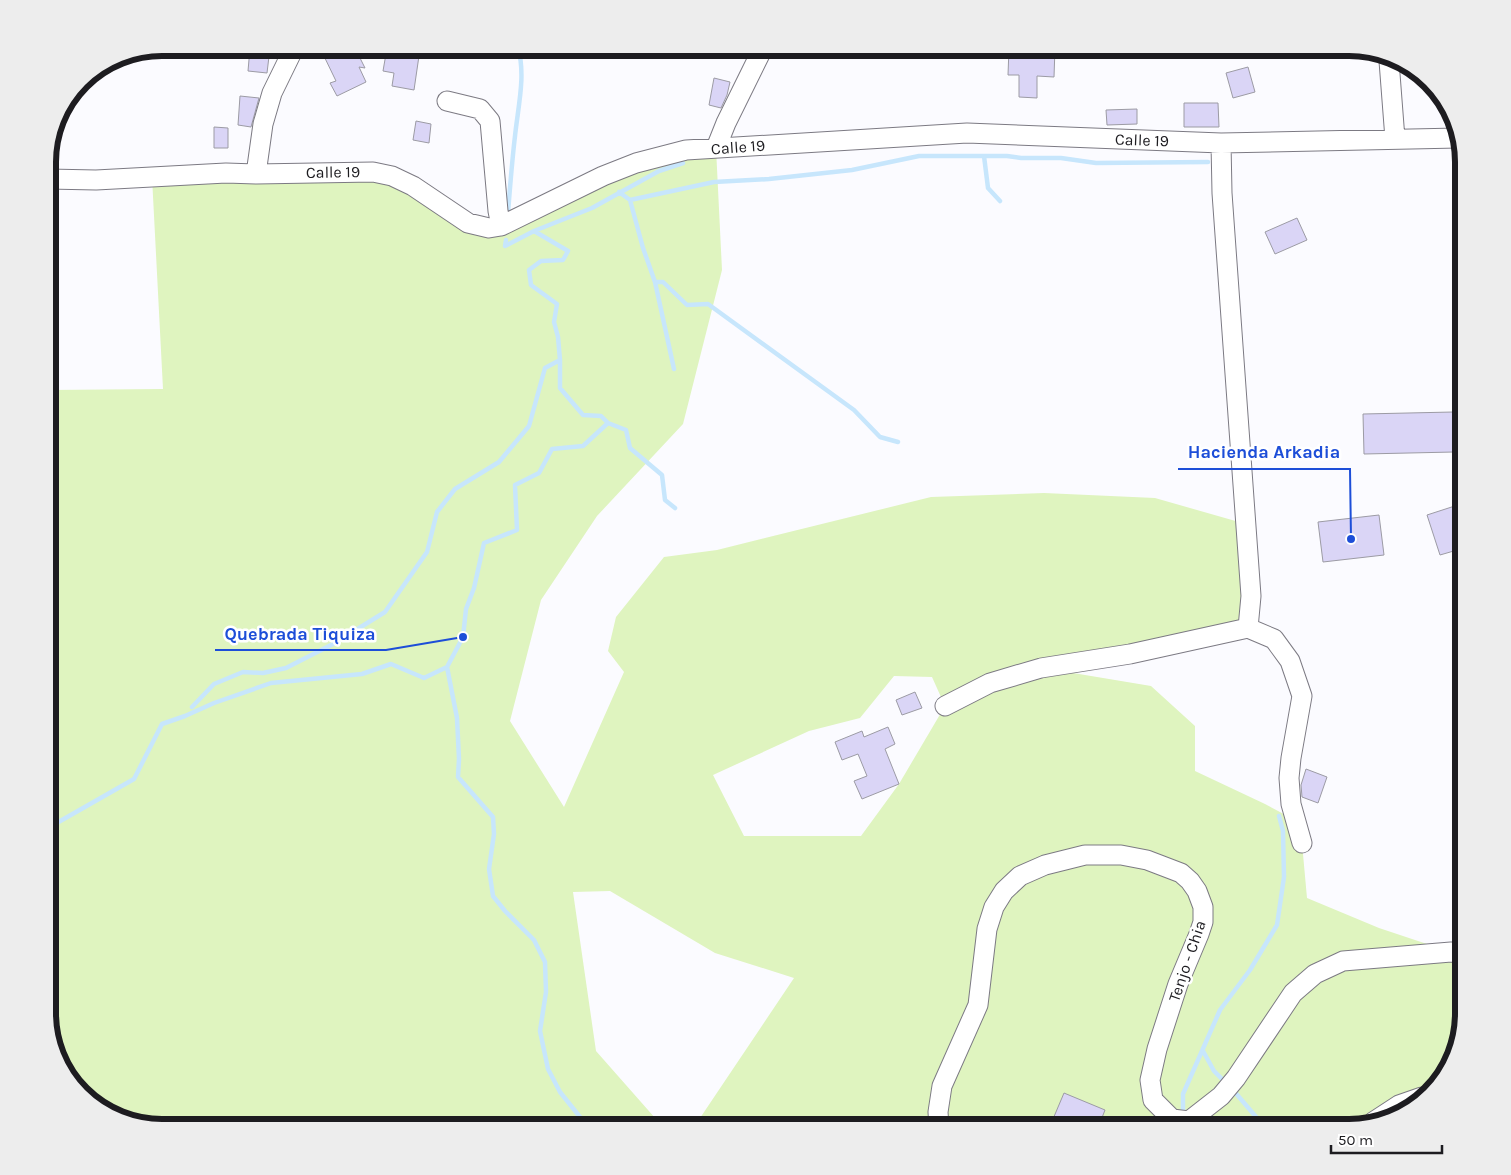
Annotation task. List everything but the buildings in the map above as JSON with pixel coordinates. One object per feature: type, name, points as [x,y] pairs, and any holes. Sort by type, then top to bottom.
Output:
[{"type":"street","points":[[256,174],[263,124],[272,93],[290,56]]},
{"type":"street","points":[[716,148],[726,123],[759,56]]},
{"type":"street","points":[[1389,64],[1395,139]]},
{"type":"street","points":[[447,101],[480,109],[490,121],[501,226]]},
{"type":"street","name":"Calle 19","points":[[56,179],[96,180],[226,173],[372,172],[392,176],[413,186],[468,223],[489,228],[501,226],[603,176],[636,163],[686,150],[967,133],[1221,143],[1452,138]]},
{"type":"street","points":[[1221,143],[1222,193],[1251,596],[1248,628]]},
{"type":"street","points":[[945,706],[990,683],[1041,668],[1130,654],[1248,628],[1274,639],[1290,660],[1302,696],[1289,778],[1291,804],[1302,843]]},
{"type":"street","name":"Tenjo - Chia","points":[[938,1119],[942,1086],[978,1005],[986,929],[994,906],[1004,891],[1020,876],[1045,865],[1085,855],[1121,855],[1147,860],[1181,873],[1190,880],[1197,891],[1203,907],[1203,922],[1178,984],[1157,1049],[1150,1080],[1153,1100],[1172,1119]]},
{"type":"street","name":"Tenjo - Chia","points":[[1192,1119],[1221,1096],[1236,1078],[1293,993],[1315,974],[1343,961],[1455,953]]},
{"type":"street","points":[[1393,1109],[1405,1103]]},
{"type":"green space","points":[[716,148],[722,270],[683,424],[597,516],[541,600],[510,721],[564,807],[624,672],[608,651],[616,617],[664,557],[717,550],[931,497],[1044,493],[1155,498],[1246,524],[1248,628],[1043,668],[1151,686],[1195,726],[1195,771],[1295,820],[1302,843],[1307,898],[1379,928],[1455,952],[1455,1019],[1453,1033],[1441,1066],[1424,1088],[1402,1105],[1383,1113],[1355,1119],[699,1119],[794,978],[715,953],[610,891],[573,892],[596,1051],[656,1119],[156,1119],[122,1111],[109,1105],[87,1088],[70,1066],[64,1053],[56,1019],[56,390],[163,389],[152,177],[373,172],[489,228],[603,176]],"holes":[[[894,676],[932,677],[945,706],[899,784],[861,836],[744,836],[713,775],[809,731],[860,718]]]},
{"type":"waterway","points":[[508,213],[521,80],[520,56]]},
{"type":"waterway","points":[[630,200],[714,182],[769,179],[852,170],[919,156],[1061,158],[1096,163],[1208,162]]},
{"type":"waterway","points":[[984,156],[988,188],[1000,201]]},
{"type":"waterway","points":[[534,231],[592,208],[659,171],[683,163]]},
{"type":"waterway","points":[[619,192],[630,200],[643,248],[655,282],[663,282],[687,305],[708,304],[854,410],[880,437],[898,442]]},
{"type":"waterway","points":[[506,240],[505,246],[534,231],[568,251],[563,260],[541,261],[529,270],[531,285],[557,304],[554,322],[558,337],[560,388],[583,415],[601,416],[608,423],[583,446],[552,449],[539,473],[515,485],[517,530],[484,543],[474,588],[466,609],[463,637],[447,667],[457,718],[458,777],[493,817],[494,834],[489,869],[493,896],[534,940],[545,962],[546,992],[540,1031],[548,1069],[560,1092],[582,1119]]},
{"type":"waterway","points":[[655,282],[674,369]]},
{"type":"waterway","points":[[192,707],[214,684],[243,672],[263,673],[286,668],[335,643],[385,612],[427,552],[437,512],[455,489],[499,462],[529,426],[545,368],[560,360]]},
{"type":"waterway","points":[[608,423],[626,430],[630,448],[662,475],[665,500],[675,508]]},
{"type":"waterway","points":[[56,823],[134,779],[162,724],[214,703],[271,683],[362,674],[391,664],[424,678],[447,667]]},
{"type":"waterway","points":[[1183,1116],[1183,1094],[1220,1010],[1250,970],[1277,925],[1284,877],[1283,831],[1279,816]]},
{"type":"waterway","points":[[1203,1051],[1214,1071],[1226,1083]]},
{"type":"waterway","points":[[1233,1090],[1257,1119]]},
{"type":"place","name":"Hacienda Arkadia","points":[[1351,539]]},
{"type":"place","name":"Quebrada Tiquiza","points":[[463,637]]}]
